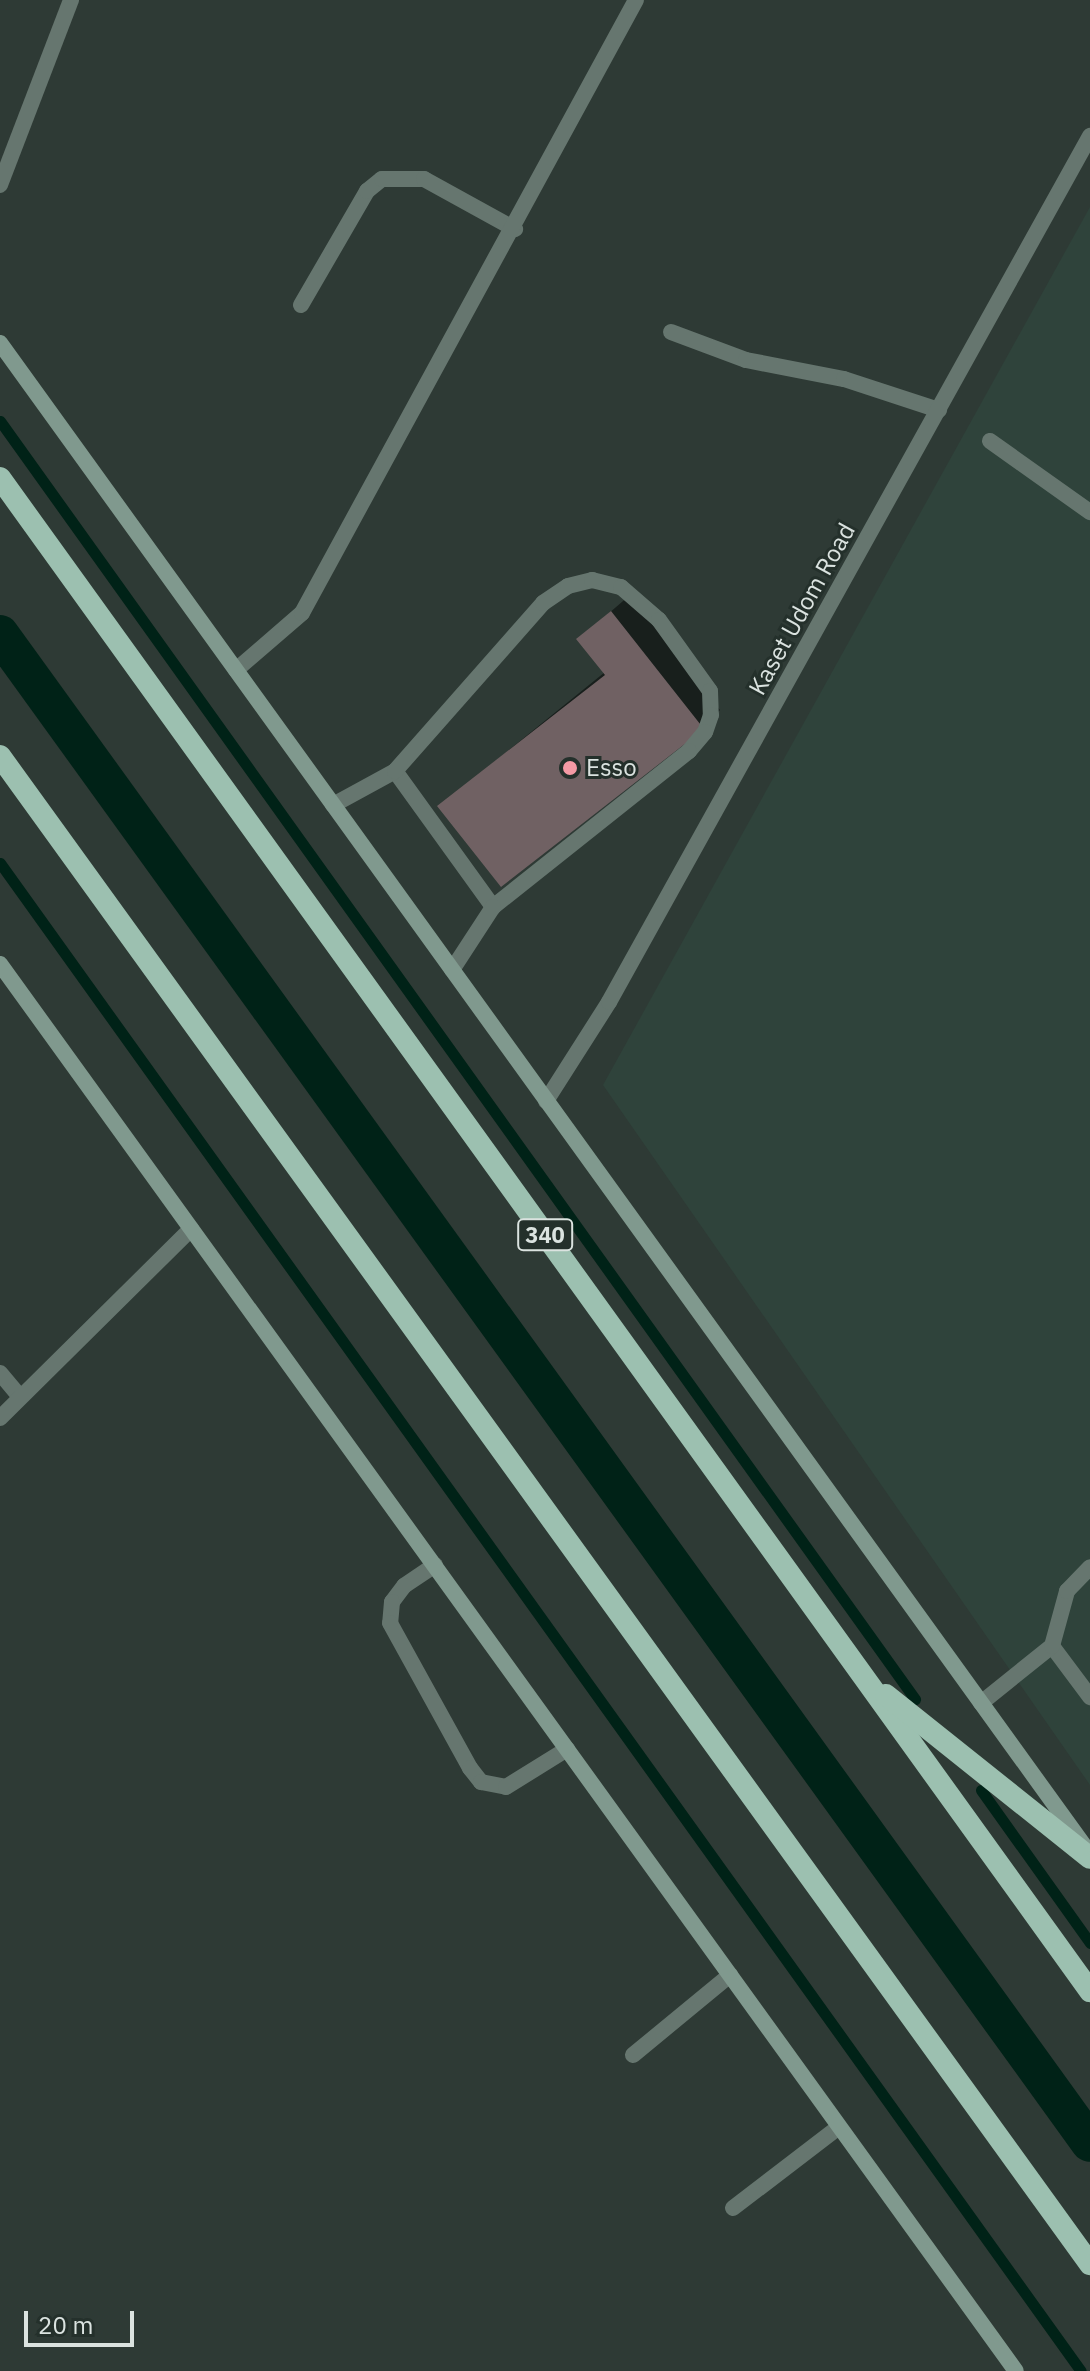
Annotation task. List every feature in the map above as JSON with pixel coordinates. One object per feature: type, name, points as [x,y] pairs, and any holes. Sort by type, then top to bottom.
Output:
[{"type":"highway","name":"340","points":[[0,478],[1090,1991]]},
{"type":"highway","points":[[0,756],[1090,2264]]},
{"type":"highway","points":[[866,1679],[1090,1856]]},
{"type":"main road","points":[[0,343],[1090,1856]]},
{"type":"main road","points":[[0,964],[1016,2371]]},
{"type":"street","points":[[0,185],[71,0]]},
{"type":"street","points":[[236,670],[302,613],[515,229],[636,0]]},
{"type":"street","name":"Kaset Udom Road","points":[[546,1101],[609,1002],[1090,136]]},
{"type":"street","points":[[301,305],[367,191],[382,179],[424,179],[515,229]]},
{"type":"street","points":[[671,332],[746,360],[844,379],[939,410]]},
{"type":"street","points":[[990,441],[1090,512]]},
{"type":"street","points":[[333,805],[395,771],[543,603],[568,586],[592,580],[621,587],[659,620],[710,691],[711,715],[705,732],[689,751],[493,907],[452,970]]},
{"type":"street","points":[[395,771],[493,907]]},
{"type":"street","points":[[0,1418],[191,1229]]},
{"type":"street","points":[[0,1373],[20,1397]]},
{"type":"street","points":[[435,1565],[404,1586],[392,1602],[390,1623],[470,1768],[481,1782],[506,1787],[567,1749]]},
{"type":"street","points":[[981,1703],[1052,1646],[1067,1591],[1090,1567]]},
{"type":"street","points":[[1052,1646],[1090,1697]]},
{"type":"street","points":[[633,2055],[730,1975]]},
{"type":"street","points":[[733,2208],[839,2127]]},
{"type":"shaded area","points":[[1090,207],[1090,1785],[603,1085]]},
{"type":"building","name":"Esso","points":[[611,611],[704,729],[501,887],[437,806],[605,675],[576,639]]},
{"type":"waterway","points":[[0,421],[915,1699]]},
{"type":"waterway","points":[[0,634],[1090,2143]]},
{"type":"waterway","points":[[0,863],[1081,2371]]},
{"type":"waterway","points":[[981,1790],[1090,1943]]},
{"type":"place","name":"Esso","points":[[570,768]]}]
